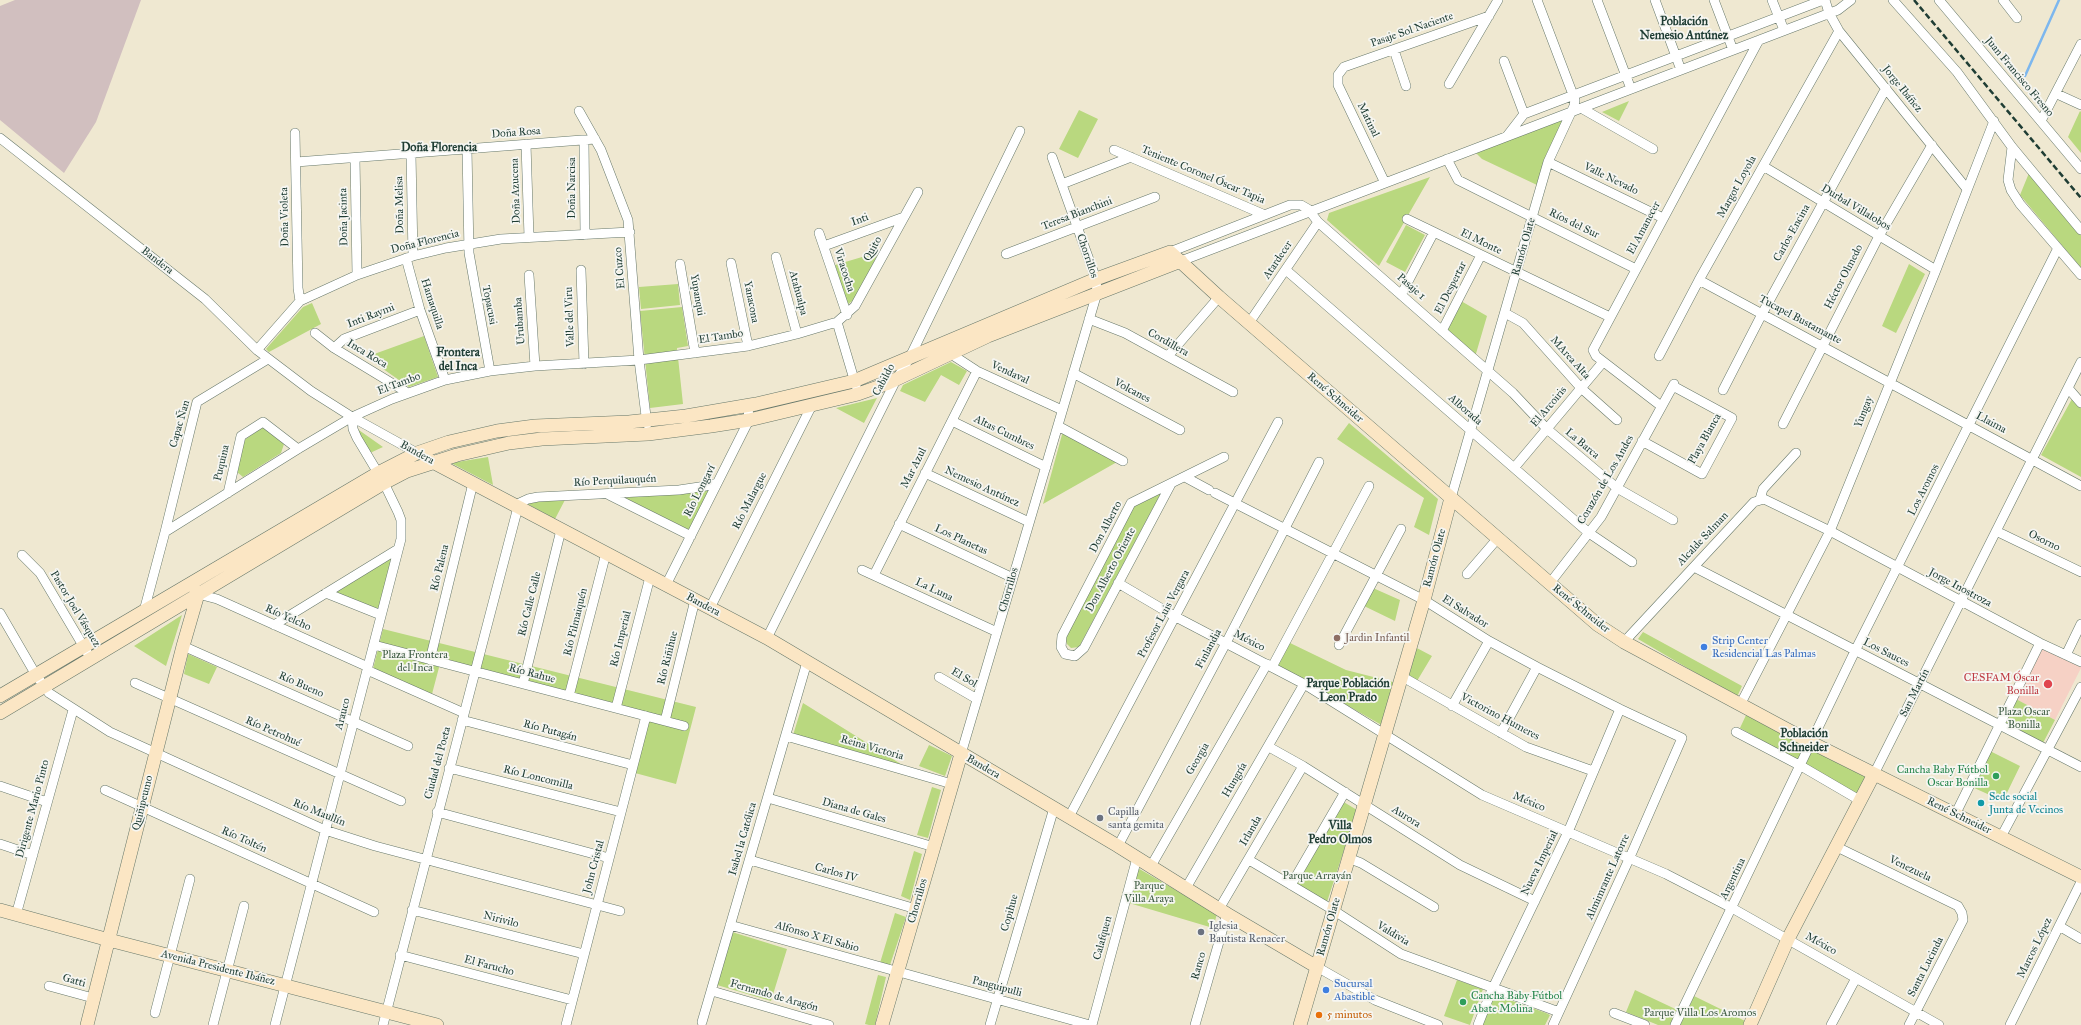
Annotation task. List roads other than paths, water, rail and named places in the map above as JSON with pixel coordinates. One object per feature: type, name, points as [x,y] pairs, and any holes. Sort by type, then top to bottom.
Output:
[{"type":"street","points":[[1449,84],[1498,0]]},
{"type":"street","points":[[1537,0],[1573,95]]},
{"type":"street","points":[[1597,0],[1631,89]]},
{"type":"street","points":[[1655,0],[1681,70]]},
{"type":"street","points":[[1714,0],[1733,50]]},
{"type":"street","points":[[1772,0],[1784,30]]},
{"type":"street","points":[[1778,14],[1782,0]]},
{"type":"street","points":[[1507,136],[1528,112],[1728,36],[1778,14],[1824,0]]},
{"type":"street","name":"Jorge Ibáñez","points":[[1824,0],[1829,14],[1839,31],[1967,189]]},
{"type":"street","points":[[381,478],[493,446],[526,440],[647,427],[749,420],[858,394],[896,380],[988,336],[1507,136],[1829,14],[1838,10],[1851,0]]},
{"type":"street","points":[[1893,0],[1958,72],[2012,147],[2081,230]]},
{"type":"street","name":"Juan Francisco Fresno","points":[[1939,0],[2081,169]]},
{"type":"street","points":[[2003,0],[2017,18]]},
{"type":"street","name":"Pasaje Sol Naciente","points":[[1344,67],[1489,16]]},
{"type":"street","name":"Margot Loyola","points":[[1659,356],[1699,280],[1839,31]]},
{"type":"street","name":"El Amanecer","points":[[1661,406],[1603,362],[1593,353],[1593,350],[1759,40]]},
{"type":"street","points":[[2041,122],[2057,94],[2081,44]]},
{"type":"street","points":[[1394,50],[1406,86]]},
{"type":"street","points":[[1504,61],[1528,112],[1538,125]]},
{"type":"street","name":"Matinal","points":[[1344,67],[1338,75],[1338,85],[1385,183]]},
{"type":"street","name":"Carlos Encina","points":[[1723,390],[1762,314],[1886,88]]},
{"type":"street","points":[[2057,94],[2081,105]]},
{"type":"street","name":"Ramón Olate","points":[[1300,1025],[1400,676],[1424,600],[1548,162],[1571,112],[1575,100],[1573,95]]},
{"type":"street","points":[[1581,108],[1653,149]]},
{"type":"street","name":"El Cuzco","points":[[579,111],[601,150],[624,208],[630,232],[639,360],[647,427]]},
{"type":"street","name":"Yungay","points":[[1740,704],[1830,531],[1889,382],[1936,270],[1994,122]]},
{"type":"street","name":"Cabildo","points":[[767,638],[896,380],[909,359],[1020,131]]},
{"type":"street","name":"Doña Violeta","points":[[295,133],[300,301]]},
{"type":"street","name":"Bandera","points":[[0,138],[205,299],[257,350],[311,391],[352,417],[561,530],[767,638],[1118,846],[1317,967],[1375,1000],[1438,1025]]},
{"type":"street","name":"Doña Rosa","points":[[296,162],[595,139]]},
{"type":"street","name":"Doña Narcisa","points":[[584,140],[585,235]]},
{"type":"street","name":"Doña Azucena","points":[[526,144],[529,237]]},
{"type":"street","name":"Héctor Olmedo","points":[[1783,424],[1878,236],[1932,145]]},
{"type":"street","points":[[2012,147],[2008,180],[2011,190],[2020,204],[2081,275]]},
{"type":"street","name":"Topacusi","points":[[467,149],[471,275],[490,371]]},
{"type":"street","name":"Teniente Coronel Óscar Tapia","points":[[1114,150],[1264,215]]},
{"type":"street","name":"Doña Melisa","points":[[409,257],[411,154]]},
{"type":"street","name":"Chorrillos","points":[[882,1025],[1097,293],[1096,279],[1052,157]]},
{"type":"street","name":"Teniente Coronel Óscar Tapia","points":[[1062,184],[1131,157]]},
{"type":"street","name":"Doña Jacinta","points":[[355,158],[357,275]]},
{"type":"street","name":"Ríos del Sur","points":[[1447,159],[1458,180],[1636,269]]},
{"type":"street","name":"Valle Nevado","points":[[1548,162],[1663,218]]},
{"type":"street","name":"Durbal Villalobos","points":[[1763,166],[1936,270]]},
{"type":"street","name":"Quito","points":[[847,315],[855,306],[918,192]]},
{"type":"street","name":"Teresa Bianchini","points":[[1006,254],[1155,197]]},
{"type":"street","points":[[0,713],[91,659],[195,589],[381,478],[417,453],[464,438],[516,428],[647,427],[686,416],[748,406],[854,381],[909,359],[966,332],[1096,279],[1294,204],[1301,205],[1311,212],[1318,222]]},
{"type":"street","name":"Inti","points":[[824,246],[904,217]]},
{"type":"street","name":"El Monte","points":[[1407,219],[1610,317]]},
{"type":"street","name":"Atardecer","points":[[1249,323],[1318,222]]},
{"type":"street","name":"Pasaje 1","points":[[1318,222],[1488,371]]},
{"type":"street","name":"Doña Florencia","points":[[257,350],[300,301],[357,275],[409,257],[469,243],[529,237],[630,232]]},
{"type":"street","points":[[1401,294],[1434,232]]},
{"type":"street","name":"Viracocha","points":[[819,233],[847,315]]},
{"type":"street","name":"Los Aromos","points":[[1812,743],[1855,651],[1970,426],[2058,248]]},
{"type":"street","name":"René Schneider","points":[[1170,252],[1249,323],[1598,625],[1624,642],[1812,743],[2081,877]]},
{"type":"street","name":"El Despertar","points":[[1442,331],[1481,255]]},
{"type":"street","name":"Hamaquilla","points":[[409,257],[420,310],[445,380]]},
{"type":"street","name":"Atahualpa","points":[[776,257],[797,334]]},
{"type":"street","name":"Yanacona","points":[[731,263],[748,346]]},
{"type":"street","name":"Yupanqui","points":[[680,264],[695,353]]},
{"type":"street","name":"Valle del Viru","points":[[581,270],[584,364]]},
{"type":"street","name":"Alborada","points":[[1286,270],[1589,533],[1632,562]]},
{"type":"street","name":"Urubamba","points":[[529,275],[535,366]]},
{"type":"street","name":"Tucapel Bustamante","points":[[1699,280],[1889,382]]},
{"type":"street","points":[[1168,356],[1220,297]]},
{"type":"street","name":"Inti Raymi","points":[[334,348],[344,339],[420,310]]},
{"type":"street","name":"MArea Alta","points":[[1505,313],[1523,323],[1581,388],[1617,420]]},
{"type":"street","name":"El Tambo","points":[[165,532],[352,417],[408,393],[445,380],[490,371],[535,366],[639,360],[748,346],[837,322],[847,315]]},
{"type":"street","name":"Cordillera","points":[[1089,319],[1125,333],[1233,392]]},
{"type":"street","points":[[837,322],[858,394]]},
{"type":"street","name":"Inca Roca","points":[[315,333],[334,348],[408,393]]},
{"type":"street","name":"Vendaval","points":[[951,354],[977,371],[1062,410]]},
{"type":"street","name":"Capac Ñan","points":[[165,532],[197,402],[268,358]]},
{"type":"street","name":"El Arcoiris","points":[[1514,468],[1603,362]]},
{"type":"street","name":"San Martín","points":[[1750,1025],[1788,939],[1837,847],[2081,362]]},
{"type":"street","name":"Mar Azul","points":[[874,575],[977,371]]},
{"type":"street","name":"La Barca","points":[[1488,371],[1513,393],[1547,429],[1617,488],[1673,520]]},
{"type":"street","name":"Volcanes","points":[[1073,373],[1180,430]]},
{"type":"street","name":"Llaima","points":[[1889,382],[2081,486]]},
{"type":"street","name":"Corazón de Los Andes","points":[[1550,583],[1601,517],[1673,385]]},
{"type":"street","name":"Playa Blanca","points":[[1642,442],[1702,474],[1732,418],[1673,385]]},
{"type":"street","points":[[2068,388],[2081,403]]},
{"type":"street","name":"Río Malargue","points":[[710,608],[812,405]]},
{"type":"street","points":[[748,406],[749,420]]},
{"type":"street","name":"Arauco","points":[[275,1025],[374,645],[402,529],[401,520],[381,478],[357,438],[353,429],[352,417]]},
{"type":"street","name":"Río Longaví","points":[[666,585],[749,420]]},
{"type":"street","name":"Altas Cumbres","points":[[952,421],[1046,467]]},
{"type":"street","name":"Puquina","points":[[228,493],[241,436],[264,422],[298,449]]},
{"type":"street","name":"Profesor Luis Vergara","points":[[1069,817],[1236,504],[1278,422]]},
{"type":"street","points":[[1058,426],[1123,461]]},
{"type":"street","name":"Alcalde Salman","points":[[1624,642],[1754,502],[1760,499],[1763,489],[1796,453]]},
{"type":"street","name":"Don Alberto","points":[[1065,654],[1061,647],[1062,636],[1131,503],[1224,457]]},
{"type":"street","name":"Finlandia","points":[[1118,846],[1226,643],[1319,462]]},
{"type":"street","name":"Nemesio Antúnez","points":[[925,473],[1029,522]]},
{"type":"street","name":"El Salvador","points":[[1184,477],[1424,600],[1489,641],[1537,667],[1620,709],[1682,738]]},
{"type":"street","name":"Río Palena","points":[[430,660],[473,483]]},
{"type":"street","name":"Río Perquilauquén","points":[[516,506],[528,499],[538,497],[679,490],[717,483]]},
{"type":"street","name":"Don Alberto Oriente","points":[[1065,654],[1075,656],[1084,648],[1171,484]]},
{"type":"street","name":"Georgia","points":[[1151,866],[1269,665],[1369,486]]},
{"type":"street","points":[[608,494],[690,536]]},
{"type":"street","points":[[1760,499],[1767,499],[1830,531]]},
{"type":"street","name":"Ciudad del Poeta","points":[[382,1025],[475,671],[516,506]]},
{"type":"street","name":"Los Planetas","points":[[899,524],[1013,578]]},
{"type":"street","points":[[1339,645],[1401,529]]},
{"type":"street","name":"Río Calle Calle","points":[[523,684],[561,530]]},
{"type":"street","name":"Jorge Inostroza","points":[[1830,531],[1960,602],[2081,662]]},
{"type":"street","name":"Osorno","points":[[1996,531],[2081,572]]},
{"type":"street","points":[[144,611],[165,532]]},
{"type":"street","points":[[1467,574],[1498,538]]},
{"type":"street","points":[[274,625],[398,549]]},
{"type":"street","name":"Río Pilmaiquén","points":[[569,696],[606,553]]},
{"type":"street","name":"Pastor Joel Vásquez","points":[[22,556],[40,573],[91,659]]},
{"type":"street","name":"Los Sauces","points":[[1694,567],[2081,767]]},
{"type":"street","name":"La Luna","points":[[862,570],[997,632]]},
{"type":"street","name":"Río Imperial","points":[[616,708],[650,577]]},
{"type":"street","name":"México","points":[[1118,583],[1176,617],[1304,684],[1482,795],[1630,858],[1732,908],[1939,1025]]},
{"type":"street","points":[[0,696],[144,611],[195,589]]},
{"type":"street","name":"Río Yelcho","points":[[195,589],[367,668],[463,716]]},
{"type":"street","name":"Quiñipeumo","points":[[87,1025],[170,699],[195,589]]},
{"type":"street","points":[[326,593],[381,615]]},
{"type":"street","name":"Río Riñihue","points":[[665,721],[694,600]]},
{"type":"street","name":"Río Maullín","points":[[0,613],[36,675],[54,698],[110,732],[325,830],[425,860],[620,911]]},
{"type":"street","points":[[2066,655],[2081,624]]},
{"type":"street","points":[[1452,706],[1489,641]]},
{"type":"street","points":[[1955,815],[2040,642]]},
{"type":"street","name":"Río Rahue","points":[[374,645],[684,726]]},
{"type":"street","name":"Río Bueno","points":[[183,646],[408,746]]},
{"type":"street","name":"Isabel la Católica","points":[[702,1022],[807,662]]},
{"type":"street","points":[[1501,733],[1537,667]]},
{"type":"street","name":"Victorino Humeres","points":[[1400,676],[1526,746],[1593,771]]},
{"type":"street","name":"El Sol","points":[[939,677],[977,699]]},
{"type":"street","name":"Río Petrohué","points":[[135,683],[401,801]]},
{"type":"street","name":"Hungría","points":[[1186,888],[1269,747],[1304,684]]},
{"type":"street","points":[[2001,837],[2081,687]]},
{"type":"street","name":"Nueva Imperial","points":[[1478,1025],[1493,987],[1568,832],[1620,709]]},
{"type":"street","name":"Dirigente Mario Pinto","points":[[16,916],[73,710]]},
{"type":"street","name":"Río Putagán","points":[[463,716],[633,765]]},
{"type":"street","name":"John Cristal","points":[[566,1025],[646,716]]},
{"type":"street","points":[[1736,732],[1801,766],[1860,801]]},
{"type":"street","name":"Reina Victoria","points":[[786,736],[952,784]]},
{"type":"street","name":"Almimrante Latorre","points":[[1553,1025],[1630,858],[1682,738]]},
{"type":"street","name":"Argentina","points":[[1675,1025],[1812,743]]},
{"type":"street","name":"Aurora","points":[[1269,747],[1303,766],[1460,865],[1535,901]]},
{"type":"street","name":"Irlanda","points":[[1223,911],[1249,860],[1303,766]]},
{"type":"street","name":"Río Loncomilla","points":[[449,768],[621,812]]},
{"type":"street","points":[[0,786],[48,802]]},
{"type":"street","name":"Río Toltén","points":[[104,790],[374,912]]},
{"type":"street","points":[[1291,885],[1345,792]]},
{"type":"street","name":"Diana de Gales","points":[[768,798],[934,847]]},
{"type":"street","name":"Copihue","points":[[990,1025],[1054,808]]},
{"type":"street","points":[[437,812],[609,858]]},
{"type":"street","points":[[0,844],[33,855]]},
{"type":"street","name":"Venezuela","points":[[1837,847],[1958,906],[1962,913],[1963,920]]},
{"type":"street","name":"Calafquen","points":[[1091,1025],[1137,858]]},
{"type":"street","points":[[1348,858],[1362,862],[1434,907]]},
{"type":"street","name":"Carlos IV","points":[[750,860],[916,909]]},
{"type":"street","name":"Valdivia","points":[[1249,860],[1333,910],[1401,954],[1559,1012]]},
{"type":"street","points":[[155,1013],[190,879]]},
{"type":"street","name":"Marcos López","points":[[2010,1025],[2081,882]]},
{"type":"street","points":[[213,1025],[244,906]]},
{"type":"street","name":"Avenida Presidente Ibáñez","points":[[0,910],[16,916],[434,1025]]},
{"type":"street","name":"Nirivilo","points":[[412,910],[584,954]]},
{"type":"street","name":"Ranco","points":[[1195,1025],[1223,911]]},
{"type":"street","name":"Santa Lucinda","points":[[1910,1025],[1963,920]]},
{"type":"street","name":"Alfonso X El Sabio","points":[[730,925],[897,972]]},
{"type":"street","points":[[2059,926],[2081,939]]},
{"type":"street","name":"El Farucho","points":[[400,955],[572,1000]]},
{"type":"street","name":"Panguipulli","points":[[897,972],[1091,1025]]},
{"type":"street","points":[[1831,1025],[1856,978]]},
{"type":"street","name":"Gatti","points":[[49,986],[94,998]]},
{"type":"street","name":"Fernando de Aragón","points":[[712,991],[829,1025]]},
{"type":"street","points":[[1614,1013],[1645,1025]]},
{"type":"waterway","points":[[2025,76],[2059,0]]},
{"type":"railway","points":[[1914,0],[2081,198]]},
{"type":"place","name":"Jardin Infantil","points":[[1337,638]]},
{"type":"place","name":"Strip Center Residencial Las Palmas","points":[[1704,647]]},
{"type":"place","name":"CESFAM Óscar Bonilla","points":[[2048,684]]},
{"type":"place","name":"Cancha Baby Fútbol Oscar Bonilla","points":[[1996,776]]},
{"type":"place","name":"Sede social Junta de Vecinos","points":[[1981,803]]},
{"type":"place","name":"Capilla santa gemita","points":[[1100,818]]},
{"type":"place","name":"Iglesia Bautista Renacer","points":[[1201,932]]},
{"type":"place","name":"Sucursal Abastible","points":[[1326,990]]},
{"type":"place","name":"Cancha Baby Fútbol Abate Molina","points":[[1463,1002]]},
{"type":"place","name":"5 minutos","points":[[1319,1015]]},
{"type":"district","name":"Población Nemesio Antúnez","points":[[1684,29]]},
{"type":"district","name":"Doña Florencia","points":[[439,148]]},
{"type":"district","name":"Frontera del Inca","points":[[458,360]]},
{"type":"district","name":"Parque Población Leon Prado","points":[[1348,691]]},
{"type":"district","name":"Población Schneider","points":[[1804,741]]},
{"type":"district","name":"Villa Pedro Olmos","points":[[1340,833]]},
{"type":"park label","name":"Plaza Frontera del Inca","points":[[415,661]]},
{"type":"park label","name":"Plaza Oscar Bonilla","points":[[2024,718]]},
{"type":"park label","name":"Parque Arrayán","points":[[1317,876]]},
{"type":"park label","name":"Parque Villa Araya","points":[[1149,892]]},
{"type":"park label","name":"Parque Villa Los Aromos","points":[[1700,1013]]}]
